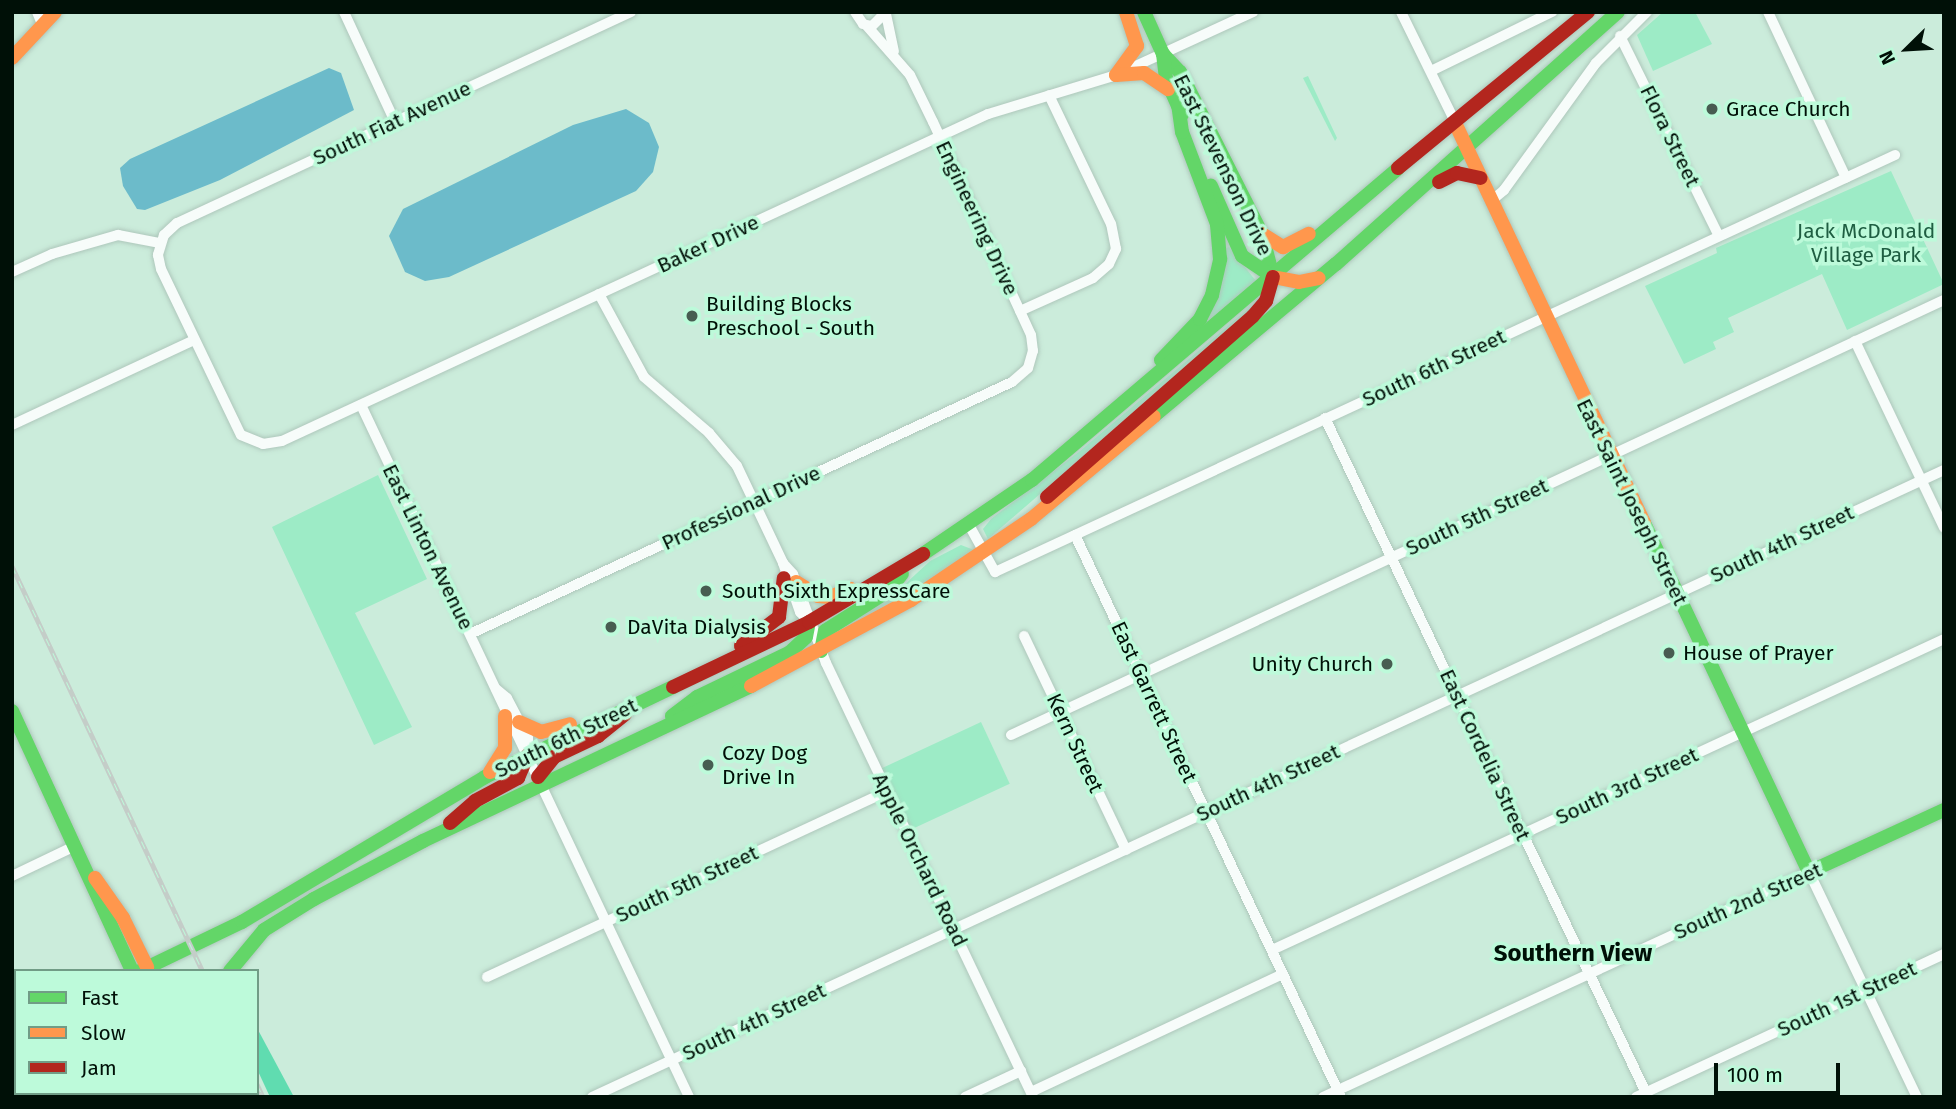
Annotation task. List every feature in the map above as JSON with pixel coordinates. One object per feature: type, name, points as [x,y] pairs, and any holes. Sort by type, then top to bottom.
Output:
[{"type":"main road","points":[[12,58],[40,18],[55,12]]},
{"type":"main road","points":[[1116,75],[1138,43],[1126,12]]},
{"type":"main road","name":"East Stevenson Drive","points":[[1143,12],[1163,54],[1180,72],[1262,234],[1273,277]]},
{"type":"main road","points":[[970,525],[1115,412],[1409,160],[1456,125],[1588,12]]},
{"type":"main road","points":[[984,551],[1031,519],[1321,277],[1618,12]]},
{"type":"main road","name":"East Stevenson Drive","points":[[1163,54],[1166,79],[1235,246],[1259,271],[1273,277]]},
{"type":"main road","points":[[1115,412],[1200,319],[1218,270],[1217,223],[1182,132],[1176,101],[1147,74],[1116,75]]},
{"type":"main road","name":"East Saint Joseph Street","points":[[1456,125],[1810,872]]},
{"type":"main road","points":[[1262,234],[1277,246],[1292,246],[1373,179],[1409,160]]},
{"type":"main road","points":[[1360,243],[1379,236],[1445,177],[1457,173],[1480,178]]},
{"type":"main road","points":[[1273,277],[1299,282],[1321,277]]},
{"type":"main road","points":[[1031,519],[1057,485],[1253,316],[1266,302],[1273,277]]},
{"type":"main road","name":"South 6th Street","points":[[147,969],[242,922],[485,777],[809,622],[908,565],[970,525]]},
{"type":"main road","name":"South 6th Street","points":[[231,969],[264,930],[314,899],[540,781],[641,738],[821,652],[984,551]]},
{"type":"main road","points":[[788,574],[808,592],[831,597],[888,567],[908,565]]},
{"type":"main road","points":[[821,652],[825,632],[888,591],[908,565]]},
{"type":"main road","points":[[715,667],[779,617],[788,574]]},
{"type":"main road","points":[[641,738],[698,697],[789,653],[806,637],[809,622]]},
{"type":"main road","points":[[485,777],[505,748],[512,719],[551,732],[641,692],[670,688]]},
{"type":"main road","points":[[540,781],[554,757],[619,722],[631,706]]},
{"type":"main road","points":[[14,721],[131,969]]},
{"type":"main road","points":[[444,830],[475,801],[518,779],[528,755]]},
{"type":"main road","name":"South 2nd Street","points":[[1810,872],[1944,810]]},
{"type":"main road","points":[[75,846],[123,918],[145,969]]},
{"type":"street","points":[[344,12],[395,122]]},
{"type":"street","name":"South Fiat Avenue","points":[[160,243],[177,223],[631,12]]},
{"type":"street","points":[[847,12],[877,24],[886,13]]},
{"type":"street","name":"Baker Drive","points":[[194,340],[233,424],[241,435],[257,443],[282,441],[988,114],[1116,75],[1253,12]]},
{"type":"street","name":"East Saint Joseph Street","points":[[1401,12],[1456,125]]},
{"type":"street","points":[[1431,71],[1552,12]]},
{"type":"street","points":[[1491,201],[1504,190],[1582,80],[1620,36],[1647,12]]},
{"type":"street","points":[[1768,12],[1846,178]]},
{"type":"street","points":[[886,13],[896,54]]},
{"type":"street","points":[[861,19],[896,54]]},
{"type":"street","name":"Flora Street","points":[[1620,36],[1720,236]]},
{"type":"street","name":"Engineering Drive","points":[[896,54],[939,136],[1020,311],[1033,351],[1028,368],[1013,382]]},
{"type":"street","points":[[1020,311],[1093,278],[1109,264],[1116,249],[1111,224],[1049,96]]},
{"type":"street","name":"South 6th Street","points":[[970,525],[995,572],[1895,155]]},
{"type":"street","points":[[12,272],[52,254],[118,235],[160,243],[161,270],[194,340],[12,425]]},
{"type":"street","name":"Apple Orchard Road","points":[[599,294],[638,370],[720,444],[755,501],[821,652],[1032,1094]]},
{"type":"street","name":"South 5th Street","points":[[1011,736],[1944,300]]},
{"type":"street","points":[[1855,341],[1944,528]]},
{"type":"street","name":"Professional Drive","points":[[470,634],[1013,382]]},
{"type":"street","name":"East Linton Avenue","points":[[361,405],[496,689],[512,719],[528,738],[528,755],[689,1097]]},
{"type":"street","name":"East Cordelia Street","points":[[1325,418],[1589,973],[1643,1095]]},
{"type":"street","name":"South 4th Street","points":[[592,1097],[1944,470]]},
{"type":"street","name":"East Garrett Street","points":[[1075,535],[1339,1093]]},
{"type":"street","name":"Kern Street","points":[[1024,636],[1126,850]]},
{"type":"street","name":"South 3rd Street","points":[[1272,950],[1944,639]]},
{"type":"street","name":"South 5th Street","points":[[487,977],[887,791]]},
{"type":"street","points":[[12,876],[75,846]]},
{"type":"street","name":"East Saint Joseph Street","points":[[1810,872],[1917,1097]]},
{"type":"street","name":"South 2nd Street","points":[[1323,1097],[1339,1093],[1589,973],[1810,872]]},
{"type":"street","name":"South 1st Street","points":[[1643,1095],[1944,954]]},
{"type":"street","points":[[1032,1094],[1283,974]]},
{"type":"street","points":[[965,1097],[1021,1071]]},
{"type":"green space","points":[[1663,12],[1695,12],[1712,44],[1653,71],[1637,35]]},
{"type":"green space","points":[[1308,76],[1337,138],[1335,141],[1303,78]]},
{"type":"green space","name":"Jack McDonald Village Park","points":[[1891,171],[1944,284],[1847,330],[1822,274],[1728,318],[1734,332],[1713,342],[1716,349],[1684,364],[1645,286],[1717,253],[1716,248]]},
{"type":"green space","points":[[1229,247],[1256,281],[1208,321],[1204,317],[1224,249]]},
{"type":"green space","points":[[1256,302],[1249,313],[988,539],[983,529],[991,519],[1080,451]]},
{"type":"green space","points":[[378,475],[427,579],[355,613],[412,727],[374,745],[272,527]]},
{"type":"green space","points":[[961,545],[974,550],[910,593],[831,633],[903,586],[930,561]]},
{"type":"green space","points":[[981,722],[1010,784],[910,830],[881,768]]},
{"type":"green space","points":[[259,1032],[294,1097],[270,1097],[259,1073]]},
{"type":"water","points":[[329,68],[341,73],[354,110],[220,180],[145,210],[137,209],[123,186],[120,168],[130,159]]},
{"type":"water","points":[[626,109],[649,123],[659,147],[653,172],[636,191],[449,277],[425,281],[405,272],[389,236],[403,209],[573,125]]},
{"type":"railway","points":[[12,566],[202,969]]},
{"type":"railway","points":[[259,1088],[263,1097]]},
{"type":"traffic: fast","points":[[1144,12],[1163,54],[1180,72],[1262,234],[1273,277],[1242,256],[1211,186]]},
{"type":"traffic: fast","points":[[1154,416],[1336,264],[1618,12]]},
{"type":"traffic: fast","points":[[1163,54],[1166,79],[1182,115]]},
{"type":"traffic: fast","points":[[1161,360],[1200,319],[1212,295],[1220,259],[1217,224],[1182,132],[1178,105]]},
{"type":"traffic: fast","points":[[923,554],[1032,480],[1398,168]]},
{"type":"traffic: fast","points":[[1644,523],[1809,872],[1944,810]]},
{"type":"traffic: fast","points":[[821,651],[825,631],[888,591],[902,574]]},
{"type":"traffic: fast","points":[[672,716],[697,697],[789,653],[806,637],[809,622]]},
{"type":"traffic: fast","points":[[232,969],[264,930],[314,899],[423,841],[751,686]]},
{"type":"traffic: fast","points":[[144,969],[242,922],[485,777],[673,687]]},
{"type":"traffic: fast","points":[[12,711],[131,969]]},
{"type":"traffic: slow","points":[[12,58],[55,12]]},
{"type":"traffic: slow","points":[[1116,75],[1137,46],[1126,12]]},
{"type":"traffic: slow","points":[[1116,75],[1144,73],[1168,89]]},
{"type":"traffic: slow","points":[[1456,125],[1644,523]]},
{"type":"traffic: slow","points":[[1262,234],[1283,247],[1309,234]]},
{"type":"traffic: slow","points":[[1273,277],[1299,282],[1319,278]]},
{"type":"traffic: slow","points":[[751,686],[911,600],[1031,519],[1154,416]]},
{"type":"traffic: slow","points":[[796,582],[818,596],[830,597],[850,589]]},
{"type":"traffic: slow","points":[[490,772],[505,748],[505,716]]},
{"type":"traffic: slow","points":[[519,722],[541,732],[570,724]]},
{"type":"traffic: slow","points":[[95,878],[123,918],[147,967]]},
{"type":"traffic: jam","points":[[1398,168],[1588,12]]},
{"type":"traffic: jam","points":[[1439,182],[1457,173],[1480,178]]},
{"type":"traffic: jam","points":[[1047,497],[1253,316],[1266,301],[1273,277]]},
{"type":"traffic: jam","points":[[673,687],[809,622],[923,554]]},
{"type":"traffic: jam","points":[[741,646],[779,617],[784,578]]},
{"type":"traffic: jam","points":[[538,777],[554,757],[598,736],[625,714]]},
{"type":"traffic: jam","points":[[450,823],[475,801],[518,778],[528,755]]},
{"type":"place","name":"Grace Church","points":[[1712,109]]},
{"type":"place","name":"Building Blocks Preschool - South","points":[[692,316]]},
{"type":"place","name":"South Sixth ExpressCare","points":[[706,591]]},
{"type":"place","name":"DaVita Dialysis","points":[[611,627]]},
{"type":"place","name":"House of Prayer","points":[[1669,653]]},
{"type":"place","name":"Unity Church","points":[[1387,664]]},
{"type":"place","name":"Cozy Dog Drive In","points":[[708,765]]},
{"type":"district","name":"Southern View","points":[[1573,954]]}]
